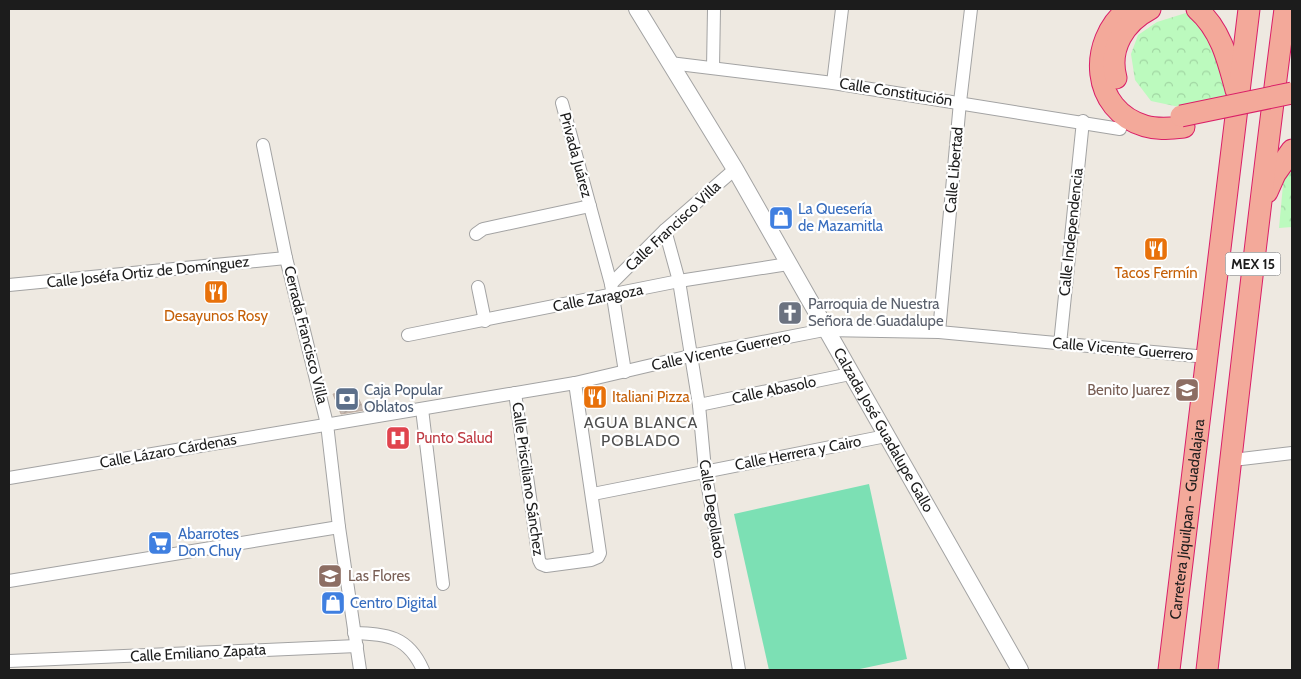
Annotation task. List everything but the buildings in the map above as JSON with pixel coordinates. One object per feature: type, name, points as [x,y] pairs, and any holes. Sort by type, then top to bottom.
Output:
[{"type":"highway","points":[[1128,9],[1113,23],[1104,39],[1100,67],[1105,87],[1117,107],[1132,120],[1158,128],[1292,93]]},
{"type":"highway","points":[[1150,9],[1130,22],[1122,35],[1114,57],[1115,75],[1126,96],[1139,108],[1156,115],[1182,121],[1292,106]]},
{"type":"highway","points":[[1197,9],[1213,24],[1223,47],[1238,101]]},
{"type":"highway","name":"Carretera Jiquilpan - Guadalajara","points":[[1168,670],[1208,357],[1249,9]]},
{"type":"highway","name":"MEX 15","points":[[1207,670],[1233,460],[1259,210],[1285,9]]},
{"type":"highway","points":[[1259,210],[1275,174],[1292,150]]},
{"type":"street","name":"Calzada José Guadalupe Gallo","points":[[637,9],[735,169],[824,330],[1020,670]]},
{"type":"street","points":[[713,68],[714,9]]},
{"type":"street","points":[[833,83],[842,9]]},
{"type":"street","name":"Calle Libertad","points":[[939,332],[960,102],[972,9]]},
{"type":"street","name":"Calle Constitución","points":[[670,64],[833,83],[1083,121],[1120,129]]},
{"type":"street","name":"Privada Juárez","points":[[562,103],[612,289],[626,372]]},
{"type":"street","name":"Calle Independencia","points":[[1060,344],[1083,121]]},
{"type":"street","name":"Cerrada Francisco Villa","points":[[263,145],[286,258],[327,424],[339,527],[360,670]]},
{"type":"street","name":"Calle Francisco Villa","points":[[612,289],[664,230],[735,169]]},
{"type":"street","points":[[476,234],[483,229],[590,206]]},
{"type":"street","name":"Calle Degollado","points":[[664,230],[679,281],[698,405],[705,470],[739,670]]},
{"type":"street","name":"Calle Joséfa Ortiz de Domínguez","points":[[9,285],[286,258]]},
{"type":"street","name":"Calle Zaragoza","points":[[408,335],[484,321],[612,289],[679,281],[788,264]]},
{"type":"street","points":[[478,287],[484,321]]},
{"type":"street","name":"Calle Vicente Guerrero","points":[[327,424],[575,383],[690,356],[824,330],[939,332],[1208,357]]},
{"type":"street","name":"Calle Abasolo","points":[[698,405],[850,374]]},
{"type":"street","points":[[575,383],[593,494]]},
{"type":"street","name":"Calle Prisciliano Sánchez","points":[[515,393],[538,560],[541,564],[546,566],[598,557],[600,553],[593,494]]},
{"type":"street","points":[[422,409],[443,584]]},
{"type":"street","name":"Calle Lázaro Cárdenas","points":[[9,478],[327,424]]},
{"type":"street","name":"Calle Herrera y Cairo","points":[[593,494],[705,470],[886,436]]},
{"type":"street","points":[[1233,460],[1292,453]]},
{"type":"street","points":[[9,581],[339,527]]},
{"type":"street","name":"Calle Emiliano Zapata","points":[[9,661],[71,665],[393,636],[410,650],[423,670]]},
{"type":"green space","points":[[1189,12],[1208,25],[1235,100],[1184,108],[1151,101],[1135,80],[1131,54],[1138,35],[1157,22]]},
{"type":"green space","points":[[1292,168],[1292,227],[1279,228],[1284,174]]},
{"type":"green space","points":[[869,484],[907,659],[855,670],[769,670],[734,514]]},
{"type":"place","name":"La Quesería de Mazamitla","points":[[781,218]]},
{"type":"place","name":"Tacos Fermín","points":[[1156,249]]},
{"type":"place","name":"Desayunos Rosy","points":[[216,292]]},
{"type":"place","name":"Parroquia de Nuestra Señora de Guadalupe","points":[[790,313]]},
{"type":"place","name":"Benito Juarez","points":[[1187,390]]},
{"type":"place","name":"Italiani Pizza","points":[[595,397]]},
{"type":"place","name":"Caja Popular Oblatos","points":[[347,399]]},
{"type":"place","name":"Punto Salud","points":[[398,438]]},
{"type":"place","name":"Abarrotes Don Chuy","points":[[160,543]]},
{"type":"place","name":"Las Flores","points":[[330,576]]},
{"type":"place","name":"Centro Digital","points":[[333,603]]},
{"type":"district","name":"AGUA BLANCA POBLADO","points":[[641,431]]}]
